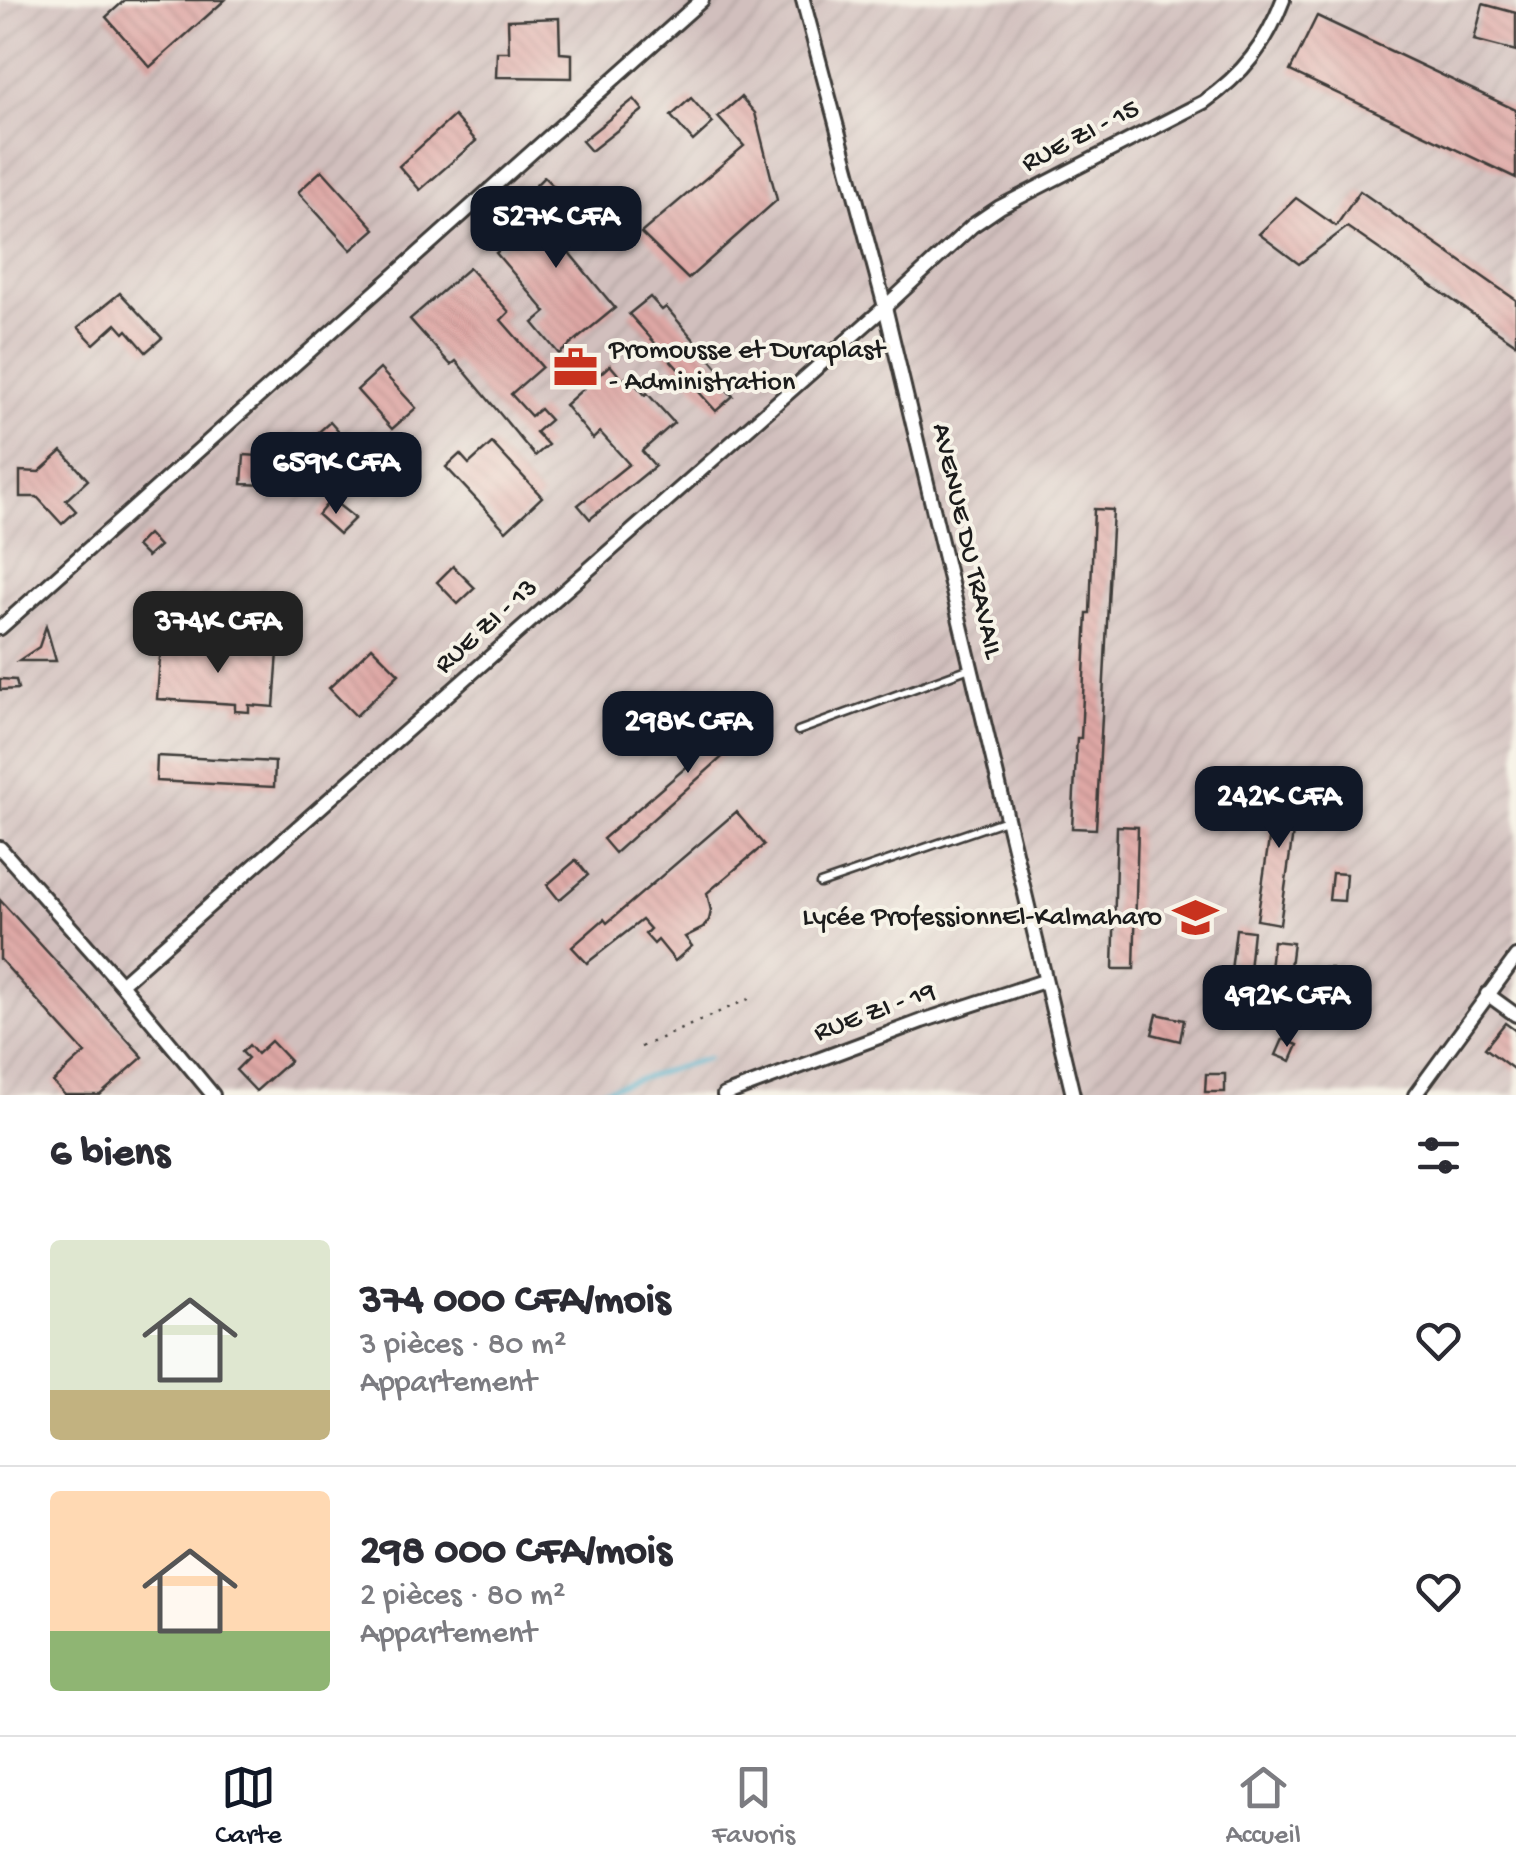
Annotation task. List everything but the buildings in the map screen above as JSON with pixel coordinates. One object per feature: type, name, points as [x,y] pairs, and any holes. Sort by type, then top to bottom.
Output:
[{"type":"street","points":[[0,628],[702,0]]},
{"type":"street","name":"AVENUE DU TRAVAIL","points":[[803,0],[885,307],[1073,1095]]},
{"type":"street","name":"RUE ZI - 15","points":[[885,307],[972,226],[1000,207],[1204,102],[1233,81],[1264,43],[1283,0]]},
{"type":"street","name":"RUE ZI - 13","points":[[121,984],[885,307]]},
{"type":"street","points":[[0,848],[213,1095]]},
{"type":"street","points":[[1414,1095],[1516,957]]},
{"type":"street","name":"RUE ZI - 19","points":[[724,1095],[922,1021],[1044,981]]},
{"type":"street","points":[[1488,994],[1516,1015]]},
{"type":"lane","points":[[798,732],[970,668]]},
{"type":"lane","points":[[820,884],[1006,820]]},
{"type":"path","points":[[641,1047],[755,996]]},
{"type":"shaded area","points":[[0,0],[1516,0],[1516,1095],[0,1095]]},
{"type":"waterway","points":[[587,1095],[708,1058]]},
{"type":"place","name":"Promousse et Duraplast - Administration","points":[[576,367]]},
{"type":"place","name":"Lycée ProfessionnEl-Kalmaharo","points":[[1195,918]]}]
